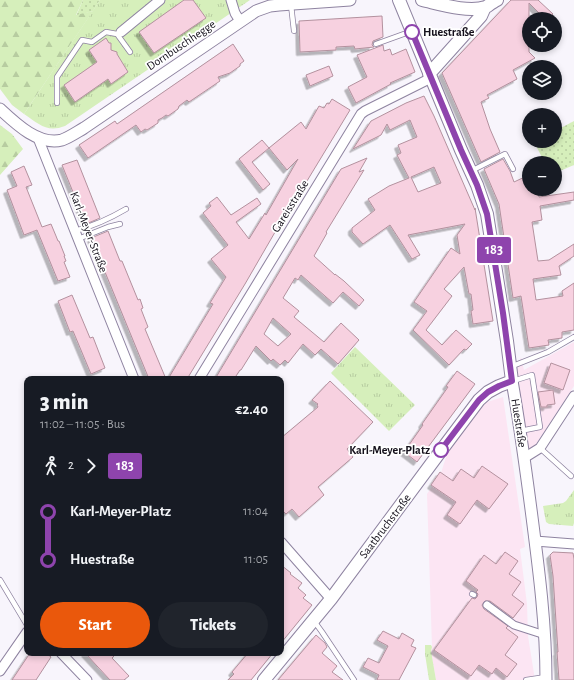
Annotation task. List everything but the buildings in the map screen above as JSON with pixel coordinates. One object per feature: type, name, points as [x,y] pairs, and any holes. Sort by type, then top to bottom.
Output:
[{"type":"main road","name":"Huestraße","points":[[399,0],[477,185],[487,214],[512,381]]},
{"type":"main road","points":[[422,0],[454,8],[466,9],[485,7],[496,0]]},
{"type":"main road","points":[[430,76],[481,16],[485,7]]},
{"type":"main road","name":"Saatbruchstraße","points":[[284,656],[331,599],[479,400],[488,392],[512,381]]},
{"type":"main road","name":"Saatbruchstraße","points":[[264,680],[284,656]]},
{"type":"street","points":[[119,33],[160,0]]},
{"type":"street","points":[[231,0],[235,13],[240,21]]},
{"type":"street","name":"Dornbuschhegge","points":[[38,138],[55,141],[70,136],[84,128],[256,11],[274,5],[350,0]]},
{"type":"street","name":"Gareisstraße","points":[[201,376],[361,114],[430,76]]},
{"type":"street","points":[[0,109],[38,138]]},
{"type":"street","name":"Karl-Meyer-Straße","points":[[38,138],[133,376]]},
{"type":"street","name":"Huestraße","points":[[512,381],[535,541],[545,635],[546,679]]},
{"type":"street","name":"Huestraße","points":[[524,458],[540,448],[574,396]]},
{"type":"street","points":[[535,541],[574,544]]},
{"type":"street","points":[[284,545],[331,599]]},
{"type":"street","points":[[487,604],[514,625],[545,635]]},
{"type":"street","points":[[0,671],[24,636]]},
{"type":"street","points":[[63,656],[87,680]]},
{"type":"lane","points":[[291,4],[294,31]]},
{"type":"lane","points":[[376,44],[412,31]]},
{"type":"lane","points":[[58,103],[57,78],[82,40],[92,42],[106,32],[119,33],[130,52]]},
{"type":"lane","points":[[471,171],[505,154],[513,169]]},
{"type":"lane","points":[[76,235],[126,209]]},
{"type":"lane","points":[[76,235],[120,224]]},
{"type":"lane","points":[[510,367],[548,352],[574,337]]},
{"type":"lane","points":[[512,381],[532,374],[540,427],[520,431]]},
{"type":"lane","points":[[540,448],[571,476]]},
{"type":"lane","points":[[0,580],[24,620]]},
{"type":"lane","points":[[313,620],[354,680]]},
{"type":"lane","points":[[526,680],[546,679]]},
{"type":"shaded area","points":[[574,342],[574,386],[534,447],[524,451],[513,382],[521,357],[524,370]]},
{"type":"shaded area","points":[[503,397],[525,547],[520,549],[527,604],[528,636],[535,680],[436,680],[431,651],[427,494],[441,473],[447,454],[484,403]]},
{"type":"green space","points":[[0,0],[83,0],[76,15],[93,11],[24,114],[12,105],[0,89]]},
{"type":"green space","points":[[83,0],[100,0],[93,11],[76,16]]},
{"type":"green space","points":[[100,0],[250,0],[65,126],[59,128],[48,128],[43,126],[24,114]]},
{"type":"green space","points":[[574,121],[574,165],[562,170],[562,156],[541,156],[537,148],[562,148],[562,127]]},
{"type":"green space","points":[[0,125],[12,134],[23,149],[0,175]]},
{"type":"green space","points":[[355,347],[415,405],[389,431],[331,373]]},
{"type":"green space","points":[[574,490],[573,526],[549,524],[546,522],[543,506],[563,503]]},
{"type":"green space","points":[[425,645],[431,645],[432,647],[431,651],[436,680],[429,680]]},
{"type":"bus line","name":"183","points":[[412,32],[477,185],[487,214],[512,381],[488,392],[479,400],[441,450]]},
{"type":"place","name":"Huestraße","points":[[412,32]]},
{"type":"place","name":"Karl-Meyer-Platz","points":[[441,450]]}]
